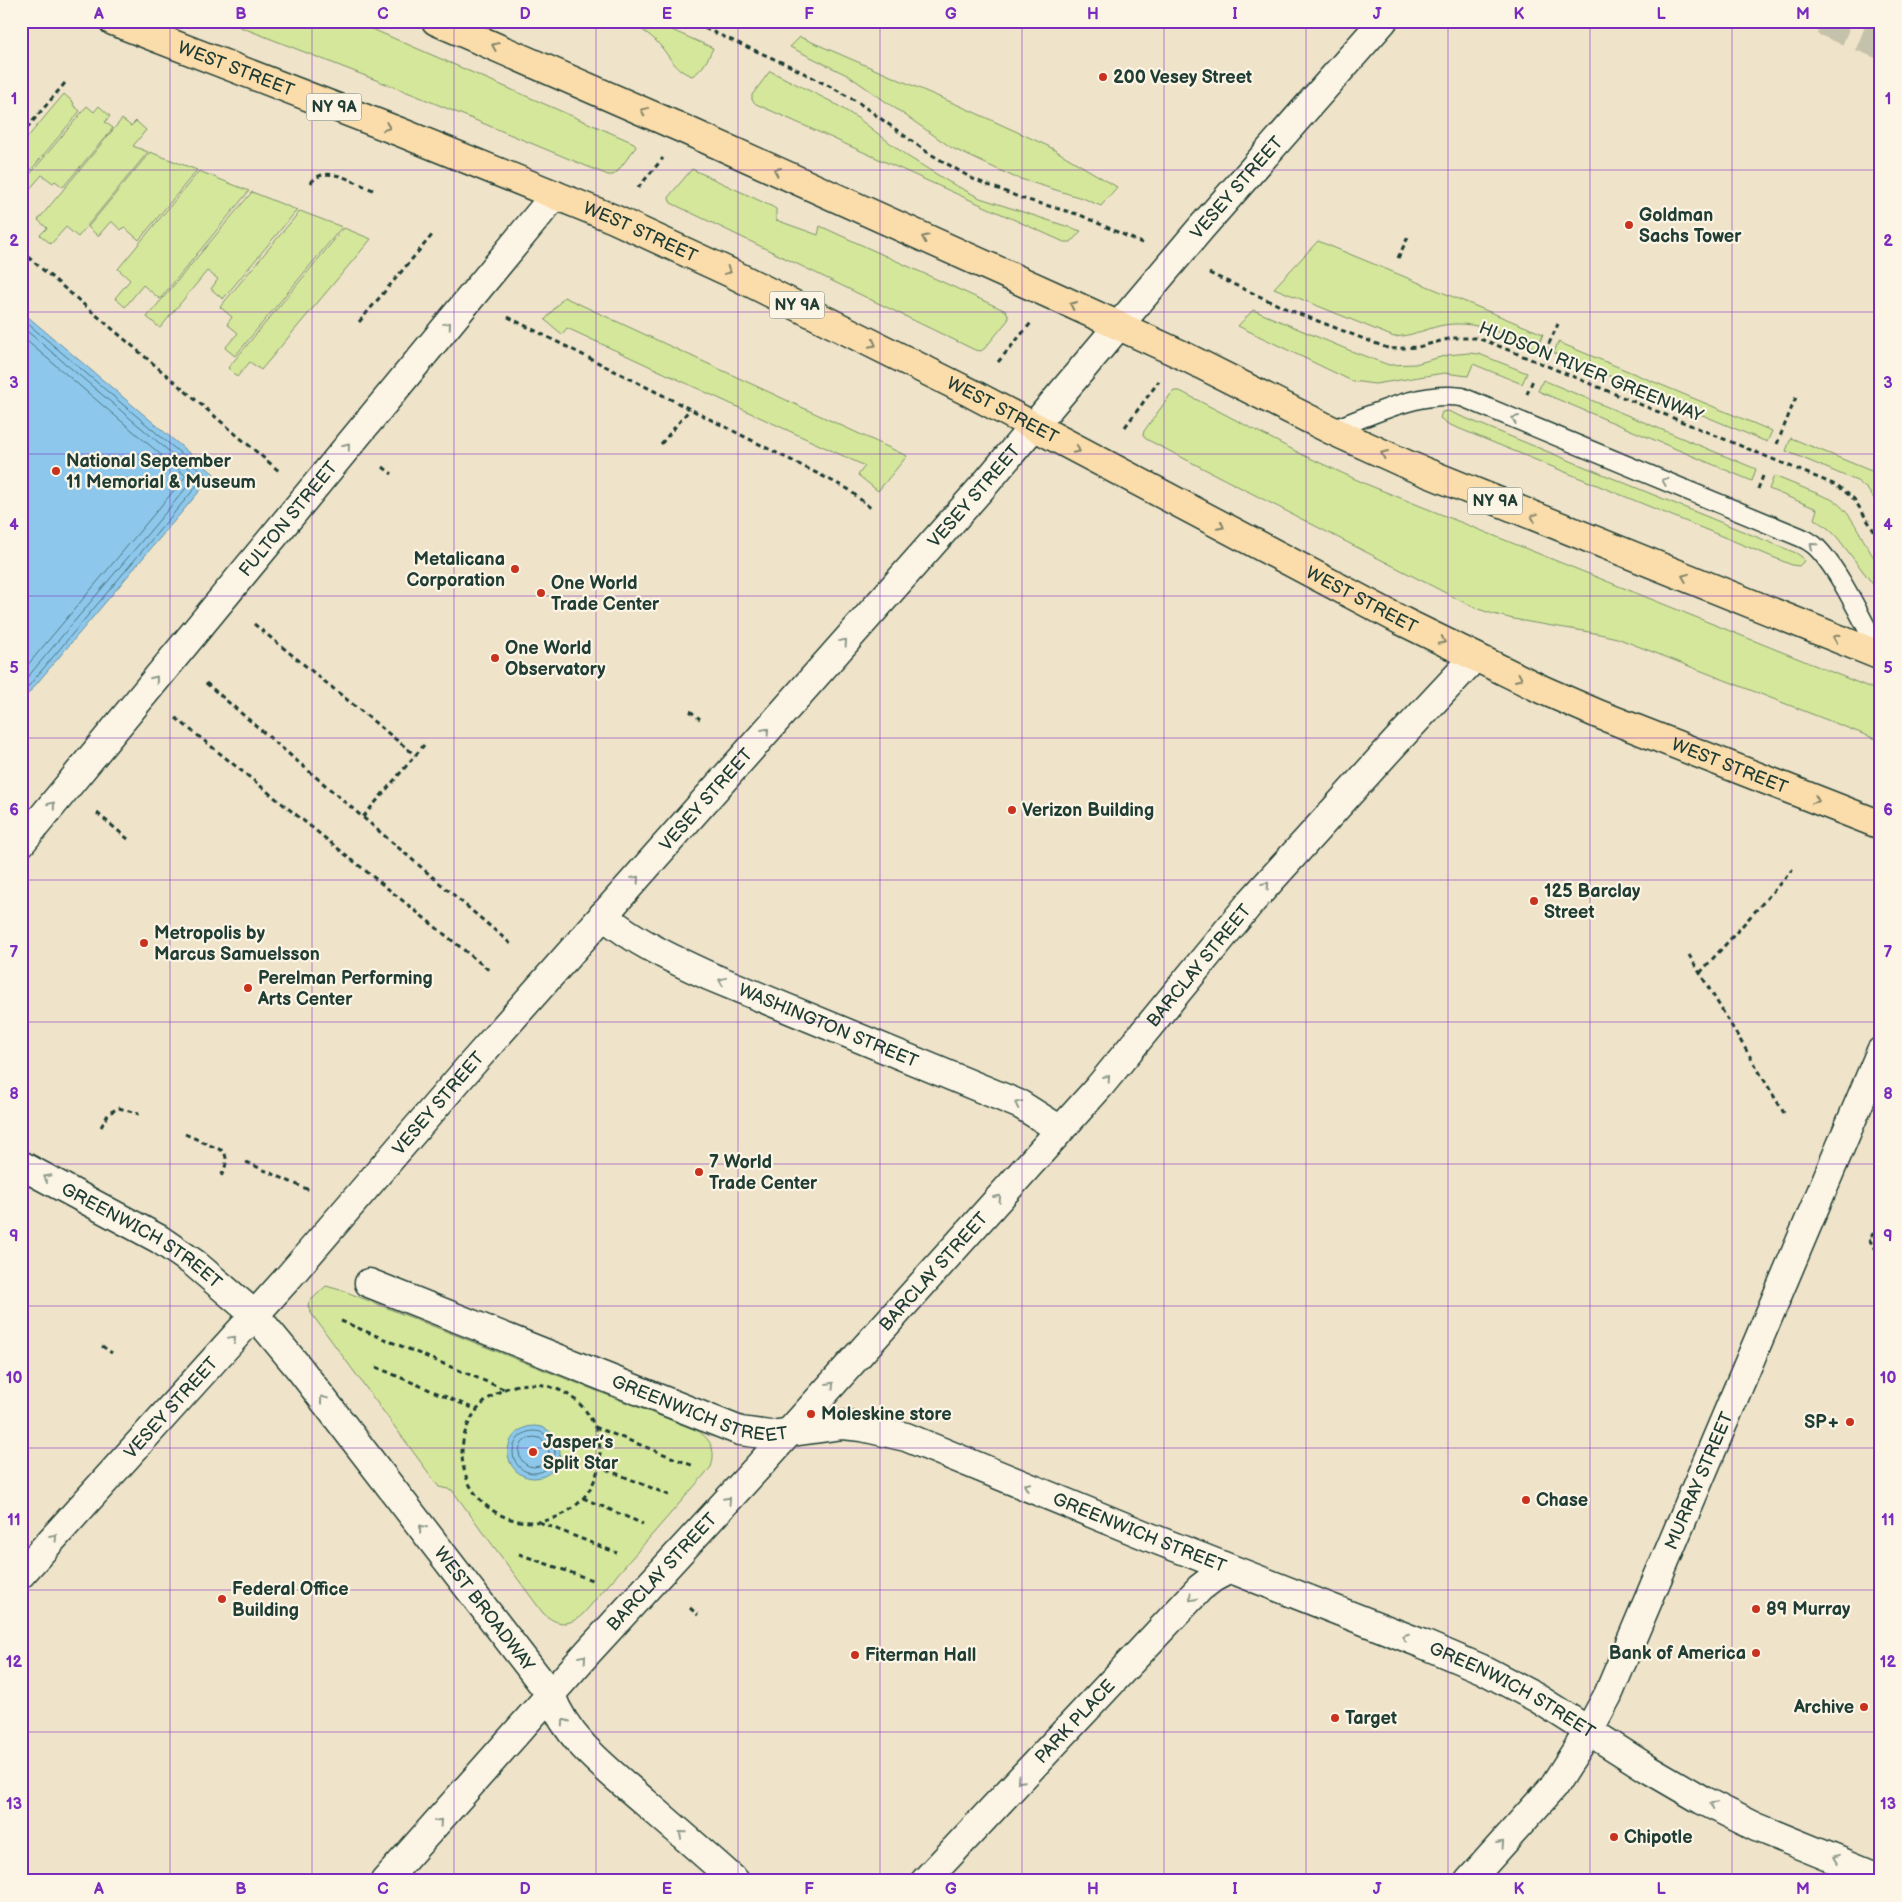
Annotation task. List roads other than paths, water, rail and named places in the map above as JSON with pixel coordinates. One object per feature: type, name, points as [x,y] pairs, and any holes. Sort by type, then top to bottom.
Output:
[{"type":"highway","name":"WEST STREET","points":[[113,21],[400,132],[614,219],[740,277],[1034,426],[1402,621],[1475,657],[1598,714],[1881,826]]},
{"type":"highway","name":"NY 9A","points":[[436,21],[688,131],[1180,354],[1331,430],[1473,492],[1881,655]]},
{"type":"street","name":"VESEY STREET","points":[[21,1574],[255,1315],[477,1058],[1034,426],[1201,228],[1384,21]]},
{"type":"street","name":"FULTON STREET","points":[[21,843],[555,195]]},
{"type":"street","name":"BARCLAY STREET","points":[[386,1881],[589,1651],[787,1434],[1131,1049],[1251,902],[1475,657]]},
{"type":"street","name":"WASHINGTON STREET","points":[[603,915],[623,932],[674,960],[1021,1105],[1059,1129]]},
{"type":"street","name":"MURRAY STREET","points":[[1469,1881],[1553,1787],[1588,1732],[1608,1695],[1881,1051]]},
{"type":"street","name":"GREENWICH STREET","points":[[21,1165],[158,1239],[194,1263],[255,1315]]},
{"type":"street","name":"GREENWICH STREET","points":[[369,1283],[740,1431],[756,1434],[787,1434],[843,1425],[862,1427],[906,1437],[1482,1669],[1538,1698],[1588,1732],[1655,1773],[1741,1819],[1881,1878]]},
{"type":"street","name":"WEST BROADWAY","points":[[255,1315],[299,1368],[551,1695],[555,1707],[569,1729],[599,1761],[735,1881]]},
{"type":"street","name":"PARK PLACE","points":[[925,1881],[1200,1588],[1230,1569]]},
{"type":"lane","points":[[1331,430],[1429,396],[1447,395],[1462,397],[1813,544],[1824,556],[1842,584],[1881,655]]},
{"type":"water","points":[[21,311],[214,474],[21,702]]},
{"type":"water","points":[[534,1426],[544,1428],[552,1434],[558,1442],[560,1452],[558,1462],[552,1470],[544,1476],[534,1478],[524,1476],[516,1470],[510,1462],[508,1452],[510,1442],[516,1434],[524,1428]]},
{"type":"tunnel","points":[[1822,21],[1881,45]]},
{"type":"place","name":"200 Vesey Street","points":[[1103,77]]},
{"type":"place","name":"Goldman Sachs Tower","points":[[1629,225]]},
{"type":"place","name":"National September 11 Memorial & Museum","points":[[56,471]]},
{"type":"place","name":"Metalicana Corporation","points":[[515,569]]},
{"type":"place","name":"One World Trade Center","points":[[541,593]]},
{"type":"place","name":"One World Observatory","points":[[495,658]]},
{"type":"place","name":"Verizon Building","points":[[1012,810]]},
{"type":"place","name":"125 Barclay Street","points":[[1534,901]]},
{"type":"place","name":"Metropolis by Marcus Samuelsson","points":[[144,943]]},
{"type":"place","name":"Perelman Performing Arts Center","points":[[248,988]]},
{"type":"place","name":"7 World Trade Center","points":[[699,1172]]},
{"type":"place","name":"Moleskine store","points":[[811,1414]]},
{"type":"place","name":"SP+","points":[[1850,1422]]},
{"type":"place","name":"Jasper’s Split Star","points":[[533,1452]]},
{"type":"place","name":"Chase","points":[[1526,1500]]},
{"type":"place","name":"Federal Office Building","points":[[222,1599]]},
{"type":"place","name":"89 Murray","points":[[1756,1609]]},
{"type":"place","name":"Bank of America","points":[[1756,1653]]},
{"type":"place","name":"Fiterman Hall","points":[[855,1655]]},
{"type":"place","name":"Archive","points":[[1864,1707]]},
{"type":"place","name":"Target","points":[[1335,1718]]},
{"type":"place","name":"Chipotle","points":[[1614,1837]]}]
